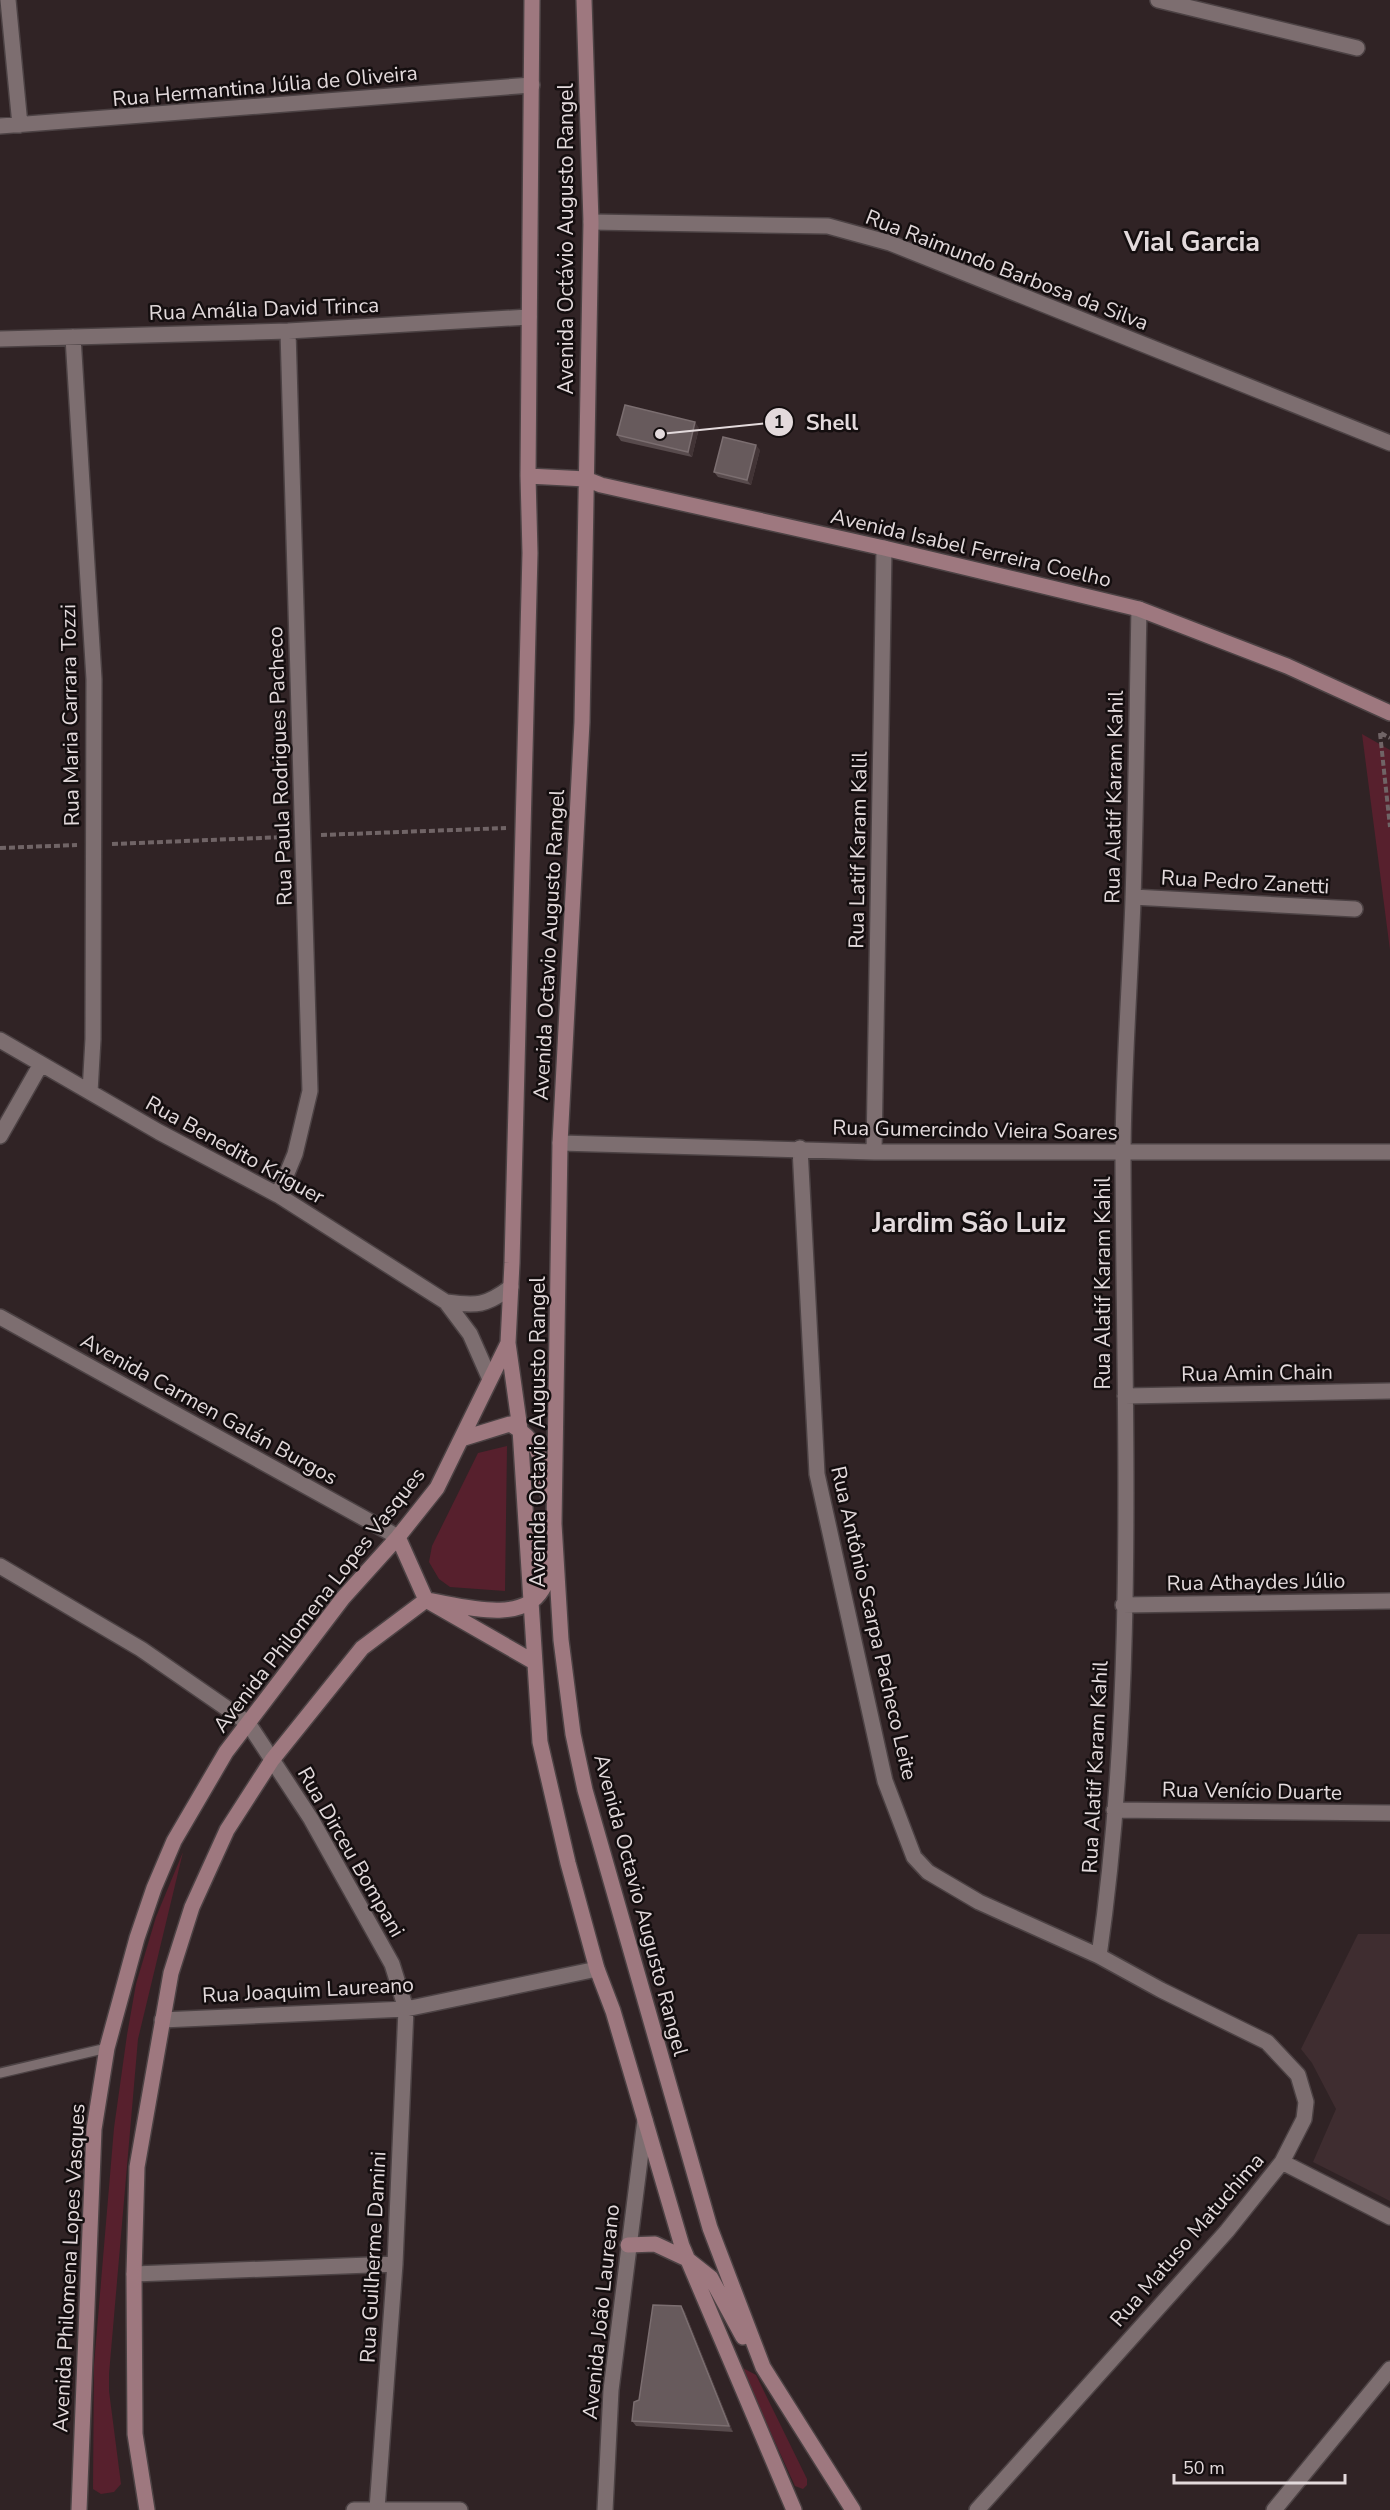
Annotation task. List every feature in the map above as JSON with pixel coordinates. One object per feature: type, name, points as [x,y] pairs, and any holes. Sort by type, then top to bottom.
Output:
[{"type":"main road","name":"Avenida Octávio Augusto Rangel","points":[[528,476],[532,0]]},
{"type":"main road","name":"Avenida Octávio Augusto Rangel","points":[[584,0],[591,222],[586,479]]},
{"type":"main road","name":"Avenida Isabel Ferreira Coelho","points":[[528,476],[586,479],[601,485],[884,548],[1139,609],[1287,666],[1390,713]]},
{"type":"main road","name":"Avenida Octavio Augusto Rangel","points":[[528,476],[530,553],[508,1343],[520,1429],[540,1742],[568,1863],[597,1970],[613,2011],[687,2259],[794,2510]]},
{"type":"main road","name":"Avenida Octavio Augusto Rangel","points":[[586,479],[582,722],[560,1143],[554,1524],[561,1640],[573,1734],[585,1790],[710,2228],[763,2367],[853,2510]]},
{"type":"main road","name":"Avenida Philomena Lopes Vasques","points":[[78,2510],[94,2129],[107,2048],[137,1938],[170,1851],[226,1752],[343,1598],[398,1537],[437,1488],[489,1377],[508,1343]]},
{"type":"main road","points":[[147,2510],[135,2434],[134,2274],[137,2167],[171,1973],[192,1907],[227,1830],[272,1760],[362,1648],[426,1600],[497,1611],[510,1610],[531,1604],[544,1588],[554,1524],[540,1455],[532,1439],[510,1424],[461,1439]]},
{"type":"main road","points":[[398,1537],[426,1600],[534,1662]]},
{"type":"main road","points":[[628,2246],[655,2244],[687,2259],[711,2278],[741,2334],[763,2367]]},
{"type":"street","points":[[8,0],[20,125]]},
{"type":"street","points":[[1158,0],[1356,48]]},
{"type":"street","name":"Rua Hermantina Júlia de Oliveira","points":[[0,126],[532,85]]},
{"type":"street","name":"Rua Raimundo Barbosa da Silva","points":[[591,222],[828,226],[890,243],[1390,443]]},
{"type":"street","name":"Rua Amália David Trinca","points":[[0,339],[288,331],[529,317]]},
{"type":"street","name":"Rua Paula Rodrigues Pacheco","points":[[278,1195],[295,1154],[310,1091],[288,331]]},
{"type":"street","name":"Rua Maria Carrara Tozzi","points":[[73,338],[94,678],[93,1039],[90,1092]]},
{"type":"street","name":"Rua Latif Karam Kalil","points":[[874,1152],[884,548]]},
{"type":"street","name":"Rua Alatif Karam Kahil","points":[[1099,1956],[1111,1871],[1124,1605],[1124,1153],[1133,897],[1139,609]]},
{"type":"street","name":"Rua Pedro Zanetti","points":[[1133,897],[1355,909]]},
{"type":"street","name":"Rua Benedito Kriguer","points":[[0,1040],[278,1195],[446,1302],[470,1334],[489,1377]]},
{"type":"street","points":[[0,1136],[41,1064]]},
{"type":"street","name":"Rua Gumercindo Vieira Soares","points":[[560,1143],[800,1148],[874,1152],[1390,1152]]},
{"type":"street","name":"Rua Antônio Scarpa Pacheco Leite","points":[[800,1148],[817,1474],[885,1781],[914,1857],[928,1872],[979,1902],[1099,1956]]},
{"type":"street","name":"Rua Benedito Kriguer","points":[[446,1302],[475,1306],[493,1301],[511,1287]]},
{"type":"street","name":"Avenida Carmen Galán Burgos","points":[[0,1317],[398,1537]]},
{"type":"street","name":"Rua Amin Chain","points":[[1125,1396],[1390,1391]]},
{"type":"street","points":[[0,1566],[141,1649],[249,1723]]},
{"type":"street","name":"Rua Athaydes Júlio","points":[[1124,1605],[1390,1601]]},
{"type":"street","name":"Rua Dirceu Bompani","points":[[249,1723],[311,1819],[392,1964],[406,2009]]},
{"type":"street","name":"Rua Venício Duarte","points":[[1114,1810],[1390,1814]]},
{"type":"street","name":"Rua Matuso Matuchima","points":[[976,2510],[1227,2231],[1282,2162],[1304,2119],[1306,2102],[1298,2075],[1267,2042],[1161,1990],[1099,1956]]},
{"type":"street","name":"Rua Joaquim Laureano","points":[[162,2020],[406,2009],[597,1970]]},
{"type":"street","name":"Rua Guilherme Damini","points":[[377,2509],[395,2264],[406,2009]]},
{"type":"street","name":"Avenida João Laureano","points":[[605,2510],[611,2390],[645,2120]]},
{"type":"street","points":[[1282,2162],[1390,2217]]},
{"type":"street","points":[[134,2274],[395,2264]]},
{"type":"street","points":[[1274,2510],[1390,2369]]},
{"type":"street","points":[[354,2510],[460,2510]]},
{"type":"lane","points":[[0,2073],[107,2048]]},
{"type":"path","points":[[1390,738],[1380,733],[1390,827]]},
{"type":"path","points":[[0,849],[523,827]]},
{"type":"shaded area","points":[[1362,734],[1390,750],[1390,950]]},
{"type":"shaded area","points":[[507,1446],[505,1591],[450,1587],[439,1579],[429,1562],[432,1546],[478,1453]]},
{"type":"shaded area","points":[[183,1852],[138,2039],[109,2374],[109,2391],[121,2484],[114,2492],[101,2494],[93,2489],[94,2365],[114,2128],[136,1984],[156,1917]]},
{"type":"shaded area","points":[[1358,1934],[1390,1934],[1390,2201],[1313,2162],[1336,2109],[1312,2063],[1301,2049]]},
{"type":"shaded area","points":[[741,2367],[756,2375],[807,2479],[807,2485],[803,2489],[795,2486]]},
{"type":"building","points":[[625,405],[695,422],[688,452],[617,435]]},
{"type":"building","points":[[723,437],[756,445],[747,480],[714,472]]},
{"type":"building","points":[[653,2305],[681,2306],[729,2426],[632,2421],[634,2402],[639,2400]]},
{"type":"place","name":"Shell","points":[[660,434]]},
{"type":"district","name":"Vial Garcia","points":[[1192,242]]},
{"type":"district","name":"Jardim São Luiz","points":[[969,1223]]}]
